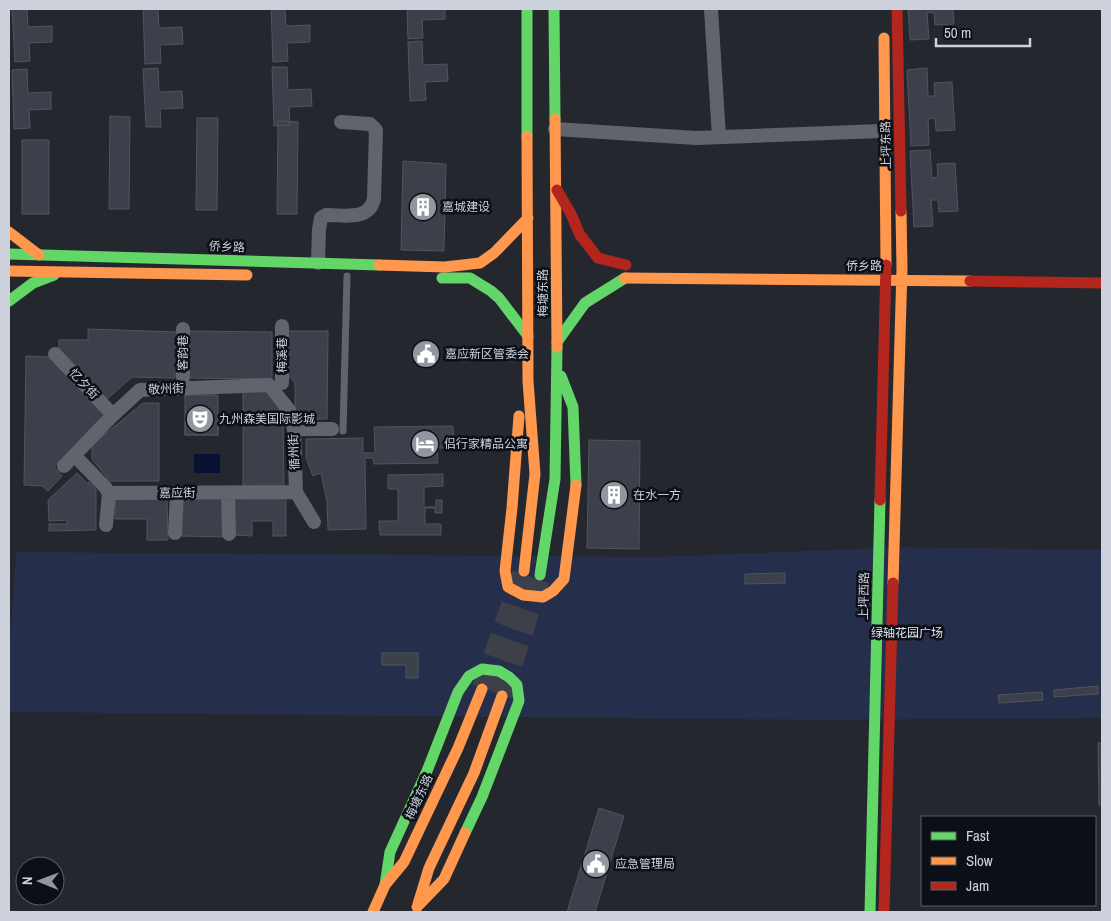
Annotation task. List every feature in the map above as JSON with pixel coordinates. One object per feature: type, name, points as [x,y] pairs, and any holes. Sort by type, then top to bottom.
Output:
[{"type":"street","name":"梅塘东路","points":[[524,571],[534,474],[528,381],[527,9]]},
{"type":"street","name":"梅塘东路","points":[[540,576],[555,479],[557,342],[554,9]]},
{"type":"street","points":[[711,9],[719,137]]},
{"type":"street","name":"上坪东路","points":[[897,9],[906,268],[901,280]]},
{"type":"street","name":"上坪东路","points":[[882,272],[884,28]]},
{"type":"street","points":[[318,263],[319,229],[322,218],[326,215],[366,214],[372,208],[374,199],[376,130],[370,124],[341,122]]},
{"type":"street","points":[[555,129],[696,138],[881,131]]},
{"type":"street","points":[[556,188],[571,214],[580,236],[598,258],[631,265]]},
{"type":"street","points":[[376,276],[444,272],[480,263],[494,252],[528,218]]},
{"type":"street","points":[[9,232],[39,255]]},
{"type":"street","name":"侨乡路","points":[[9,254],[318,263],[444,272]]},
{"type":"street","name":"侨乡路","points":[[557,342],[585,303],[625,278],[882,272],[906,268]]},
{"type":"street","points":[[9,271],[259,275]]},
{"type":"street","points":[[9,301],[33,283],[63,272]]},
{"type":"street","points":[[444,272],[470,278],[491,291],[499,298],[528,336]]},
{"type":"street","name":"侨乡路","points":[[882,272],[901,280],[1102,283]]},
{"type":"street","name":"上坪西路","points":[[870,912],[882,272]]},
{"type":"street","points":[[884,912],[901,280]]},
{"type":"street","name":"梅溪巷","points":[[276,384],[282,326]]},
{"type":"street","name":"客韵巷","points":[[182,377],[183,329]]},
{"type":"street","name":"忆夕街","points":[[55,354],[113,415]]},
{"type":"street","points":[[528,381],[519,415],[505,571],[508,587],[523,595],[543,597],[553,591],[564,579],[577,478],[573,407],[557,366]]},
{"type":"street","name":"敬州街","points":[[64,466],[140,390],[276,384]]},
{"type":"street","name":"循州街","points":[[276,384],[289,410],[294,429],[296,492],[314,522]]},
{"type":"street","points":[[294,429],[338,430]]},
{"type":"street","points":[[75,456],[109,493],[106,526]]},
{"type":"street","points":[[228,492],[229,534]]},
{"type":"street","name":"嘉应街","points":[[109,493],[296,492]]},
{"type":"street","points":[[176,533],[177,493]]},
{"type":"street","points":[[385,885],[390,852],[427,771],[458,692],[469,676],[482,669],[499,670],[510,677],[517,686],[519,701],[514,717],[482,797],[444,879],[416,909]]},
{"type":"street","name":"梅塘东路","points":[[373,912],[385,885],[404,862],[458,748],[482,689]]},
{"type":"street","points":[[416,909],[429,868],[474,773],[502,696]]},
{"type":"lane","points":[[338,430],[347,276]]},
{"type":"green space","name":"绿轴花园广场","points":[[907,547],[1102,550],[1102,718],[827,720],[9,712],[9,654],[16,552],[656,557]]},
{"type":"shaded area","points":[[194,454],[220,454],[220,473],[194,473]]},
{"type":"building","points":[[12,9],[27,9],[28,27],[52,26],[52,42],[29,43],[30,61],[15,62]]},
{"type":"building","points":[[143,9],[158,9],[159,28],[182,27],[183,44],[160,45],[161,63],[145,64]]},
{"type":"building","points":[[271,9],[285,9],[286,26],[310,25],[310,42],[287,43],[288,61],[273,62]]},
{"type":"building","points":[[407,9],[445,9],[445,19],[422,20],[423,38],[408,39]]},
{"type":"building","points":[[908,9],[953,9],[954,24],[935,25],[934,12],[927,13],[929,39],[910,40]]},
{"type":"building","points":[[422,41],[423,65],[447,64],[448,81],[425,82],[426,100],[410,101],[408,42]]},
{"type":"building","points":[[272,67],[287,67],[288,90],[311,89],[312,106],[289,107],[290,125],[274,126]]},
{"type":"building","points":[[158,68],[159,92],[182,91],[183,108],[160,109],[161,127],[146,127],[143,69]]},
{"type":"building","points":[[927,68],[928,96],[935,96],[934,83],[952,82],[955,130],[936,131],[935,118],[928,119],[929,145],[911,146],[907,70]]},
{"type":"building","points":[[27,69],[28,93],[51,92],[51,109],[29,110],[30,128],[14,129],[12,70]]},
{"type":"building","points":[[110,116],[130,117],[129,209],[109,209]]},
{"type":"building","points":[[197,118],[218,118],[217,210],[196,210]]},
{"type":"building","points":[[278,121],[298,122],[297,214],[277,214]]},
{"type":"building","points":[[22,140],[49,140],[49,214],[22,214]]},
{"type":"building","points":[[930,150],[932,178],[938,177],[937,164],[955,163],[958,211],[939,212],[938,200],[931,200],[933,226],[914,227],[910,151]]},
{"type":"building","name":"嘉城建设","points":[[403,161],[446,164],[444,251],[401,250]]},
{"type":"building","points":[[88,329],[177,332],[175,378],[132,377],[106,400],[59,351],[59,340],[88,340]]},
{"type":"building","points":[[189,331],[272,332],[272,379],[189,378]]},
{"type":"building","points":[[288,331],[328,331],[327,419],[295,419],[295,383],[288,375]]},
{"type":"building","points":[[26,356],[49,357],[106,414],[54,467],[62,476],[48,491],[42,486],[24,485]]},
{"type":"building","points":[[243,391],[268,391],[283,415],[284,488],[243,487]]},
{"type":"building","points":[[185,395],[218,395],[218,435],[185,435]]},
{"type":"building","points":[[143,403],[159,403],[159,481],[110,481],[92,459],[92,445]]},
{"type":"building","points":[[185,422],[218,422],[218,435],[185,435]]},
{"type":"building","points":[[453,426],[454,448],[437,448],[438,463],[374,464],[373,458],[365,458],[366,529],[328,530],[327,502],[321,473],[313,476],[306,458],[306,439],[363,438],[363,453],[375,453],[374,427]]},
{"type":"building","name":"在水一方","points":[[589,440],[640,441],[639,549],[587,548]]},
{"type":"building","points":[[77,473],[96,489],[96,530],[49,531],[49,524],[67,524],[67,520],[49,521],[48,500]]},
{"type":"building","points":[[443,474],[443,486],[424,487],[424,507],[436,507],[436,500],[442,500],[442,513],[435,513],[435,508],[425,508],[425,524],[441,524],[441,535],[380,535],[379,521],[398,521],[398,489],[388,489],[388,475]]},
{"type":"building","points":[[181,495],[226,496],[225,537],[181,536]]},
{"type":"building","points":[[233,497],[286,497],[286,536],[273,536],[273,521],[252,521],[252,536],[233,535]]},
{"type":"building","points":[[115,499],[167,499],[168,540],[147,540],[147,519],[115,519]]},
{"type":"building","points":[[785,573],[785,583],[745,584],[745,574]]},
{"type":"building","points":[[382,653],[418,653],[418,678],[406,678],[406,665],[382,665]]},
{"type":"building","points":[[1098,686],[1098,694],[1054,697],[1054,690]]},
{"type":"building","points":[[1042,692],[1043,700],[999,703],[998,695]]},
{"type":"building","points":[[1098,743],[1102,743],[1102,805],[1099,805]]},
{"type":"building","name":"应急管理局","points":[[599,808],[624,816],[595,912],[567,912]]},
{"type":"tunnel","points":[[483,688],[523,574]]},
{"type":"tunnel","points":[[502,695],[539,578]]},
{"type":"traffic: fast","points":[[527,9],[527,136]]},
{"type":"traffic: fast","points":[[554,9],[555,119]]},
{"type":"traffic: fast","points":[[9,254],[379,265]]},
{"type":"traffic: fast","points":[[9,301],[33,283],[54,275]]},
{"type":"traffic: fast","points":[[442,278],[470,278],[491,291],[499,298],[528,336]]},
{"type":"traffic: fast","points":[[557,342],[585,303],[625,278]]},
{"type":"traffic: fast","points":[[540,575],[555,479],[557,347]]},
{"type":"traffic: fast","points":[[561,376],[573,407],[576,485]]},
{"type":"traffic: fast","points":[[870,912],[880,500]]},
{"type":"traffic: fast","points":[[385,885],[390,852],[427,771],[458,692],[469,676],[482,669],[499,671],[517,685],[519,701],[482,797],[465,833]]},
{"type":"traffic: slow","points":[[884,38],[886,265]]},
{"type":"traffic: slow","points":[[555,119],[557,347]]},
{"type":"traffic: slow","points":[[524,571],[535,474],[528,381],[527,136]]},
{"type":"traffic: slow","points":[[893,583],[902,268],[901,211]]},
{"type":"traffic: slow","points":[[445,267],[480,263],[494,253],[528,218]]},
{"type":"traffic: slow","points":[[9,232],[39,255]]},
{"type":"traffic: slow","points":[[379,265],[445,267]]},
{"type":"traffic: slow","points":[[9,271],[247,275]]},
{"type":"traffic: slow","points":[[625,278],[970,281]]},
{"type":"traffic: slow","points":[[519,416],[505,571],[508,587],[523,595],[543,597],[553,591],[564,579],[576,485]]},
{"type":"traffic: slow","points":[[373,912],[385,885],[404,862],[458,748],[482,689]]},
{"type":"traffic: slow","points":[[418,904],[429,868],[474,773],[502,696]]},
{"type":"traffic: slow","points":[[417,907],[444,879],[465,833]]},
{"type":"traffic: jam","points":[[897,9],[901,211]]},
{"type":"traffic: jam","points":[[557,190],[571,214],[580,235],[598,258],[626,265]]},
{"type":"traffic: jam","points":[[880,500],[886,265]]},
{"type":"traffic: jam","points":[[970,281],[1102,283]]},
{"type":"traffic: jam","points":[[884,912],[893,583]]},
{"type":"place","name":"嘉城建设","points":[[423,207]]},
{"type":"place","name":"嘉应新区管委会","points":[[426,354]]},
{"type":"place","name":"九州森美国际影城","points":[[200,419]]},
{"type":"place","name":"侣行家精品公寓","points":[[425,444]]},
{"type":"place","name":"在水一方","points":[[614,495]]},
{"type":"place","name":"应急管理局","points":[[596,864]]}]
